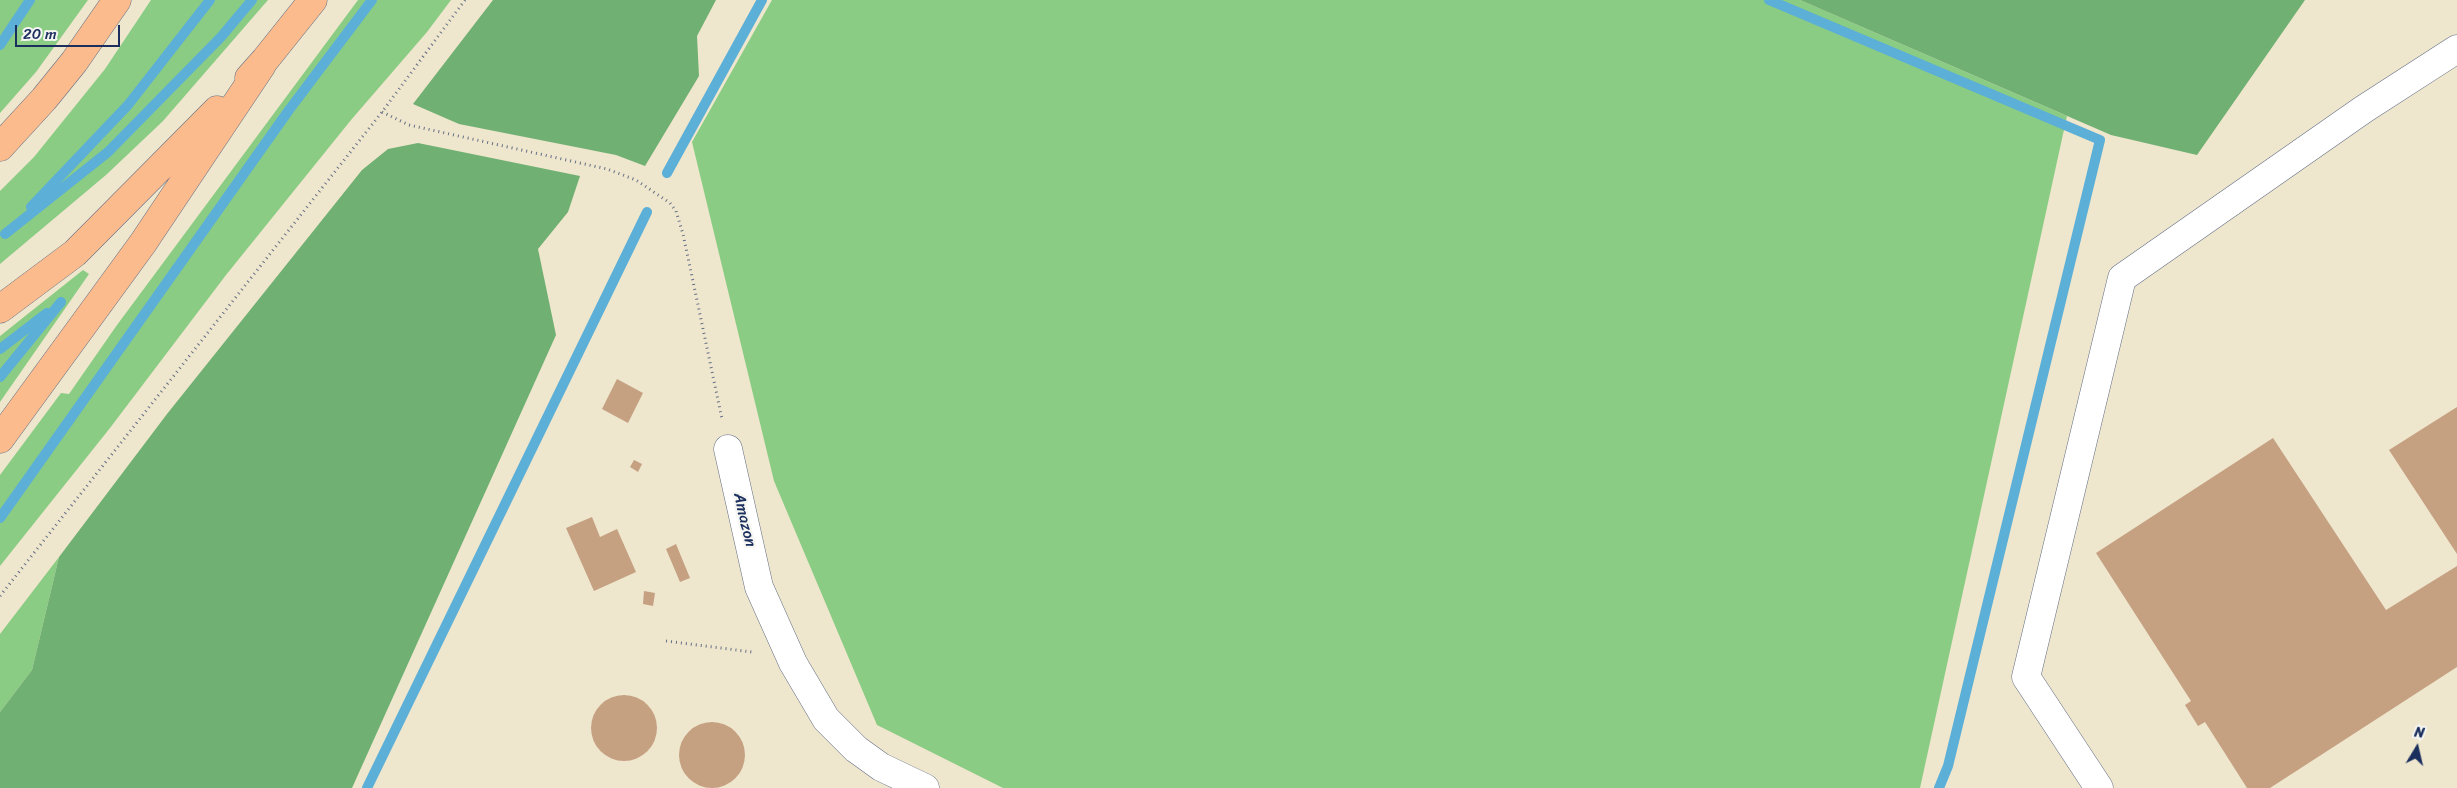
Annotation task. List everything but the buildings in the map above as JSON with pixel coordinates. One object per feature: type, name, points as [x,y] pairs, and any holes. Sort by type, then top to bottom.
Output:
[{"type":"highway","points":[[0,147],[62,76],[117,0]]},
{"type":"highway","points":[[0,438],[143,243],[262,65],[313,0]]},
{"type":"highway","points":[[0,309],[74,253],[262,65]]},
{"type":"lane","points":[[2099,788],[2026,677],[2122,278],[2364,109],[2457,48]]},
{"type":"lane","name":"Amazon","points":[[728,449],[759,587],[785,646],[826,719],[850,743],[882,767],[925,788]]},
{"type":"path","points":[[0,596],[382,112],[465,0]]},
{"type":"path","points":[[382,112],[409,125],[608,169],[636,180],[661,197],[676,211],[683,234],[728,449]]},
{"type":"path","points":[[666,641],[747,653],[785,646]]},
{"type":"green space","points":[[0,0],[88,0],[36,72],[0,113]]},
{"type":"green space","points":[[151,0],[268,0],[163,121],[106,175],[0,264],[0,191],[34,157],[105,69]]},
{"type":"green space","points":[[358,0],[451,0],[427,32],[351,120],[226,275],[110,428],[0,566],[0,475],[61,393],[69,394],[117,325]]},
{"type":"green space","points":[[493,0],[716,0],[697,36],[699,76],[645,166],[616,155],[459,124],[413,104]]},
{"type":"green space","points":[[772,0],[1800,0],[2067,116],[1920,788],[1003,788],[877,725],[774,481],[692,142]]},
{"type":"green space","points":[[1800,0],[2305,0],[2197,155],[2111,135]]},
{"type":"green space","points":[[418,143],[580,176],[568,212],[538,249],[556,335],[352,788],[0,788],[0,712],[32,670],[59,557],[167,414],[362,170],[388,149]]},
{"type":"green space","points":[[83,270],[89,274],[0,402],[0,336]]},
{"type":"green space","points":[[59,557],[32,670],[0,712],[0,634]]},
{"type":"waterway","points":[[0,45],[30,0]]},
{"type":"waterway","points":[[31,207],[128,105],[210,0]]},
{"type":"waterway","points":[[5,234],[108,152],[221,37],[252,0]]},
{"type":"waterway","points":[[0,518],[289,110],[372,0]]},
{"type":"waterway","points":[[667,173],[762,0]]},
{"type":"waterway","points":[[1769,0],[2100,140],[1948,766],[1939,788]]},
{"type":"waterway","points":[[367,788],[647,212]]},
{"type":"waterway","points":[[0,377],[61,302]]},
{"type":"waterway","points":[[0,349],[47,313]]}]
